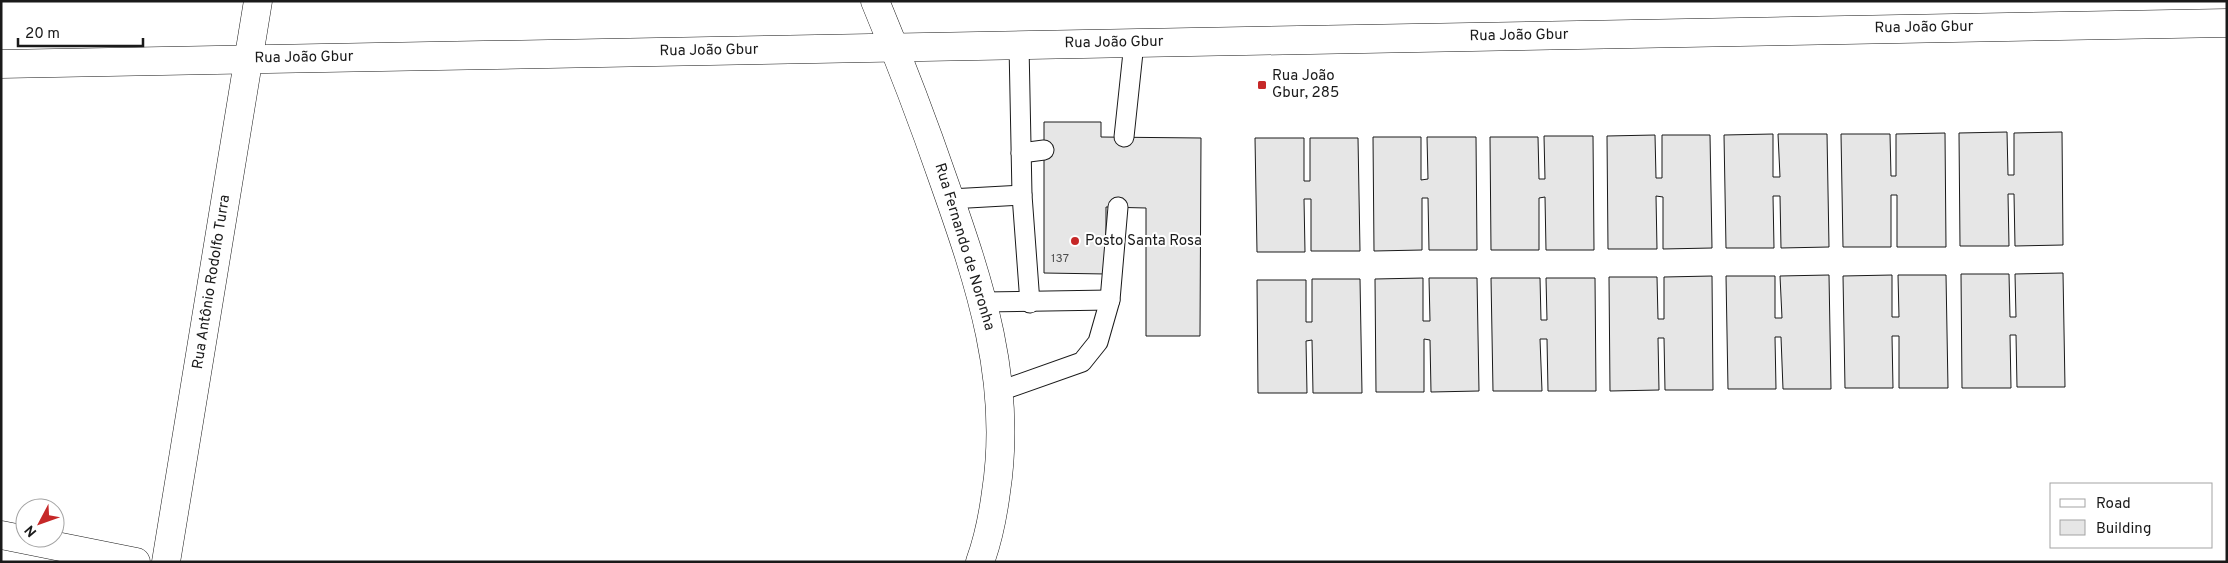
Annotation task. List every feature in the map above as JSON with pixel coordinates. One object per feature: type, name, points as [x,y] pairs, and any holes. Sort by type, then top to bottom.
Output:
[{"type":"main road","name":"Rua Antônio Rodolfo Turra","points":[[166,562],[258,1]]},
{"type":"main road","name":"Rua Fernando de Noronha","points":[[875,1],[950,199],[984,302],[993,343],[1000,391],[999,474],[993,514],[980,562]]},
{"type":"main road","name":"Rua João Gbur","points":[[1,64],[2227,23]]},
{"type":"main road","points":[[1,535],[136,562]]},
{"type":"lane","points":[[1124,137],[1134,43]]},
{"type":"lane","points":[[1019,45],[1022,195],[1030,303]]},
{"type":"lane","points":[[1021,153],[1044,150]]},
{"type":"lane","points":[[950,199],[1022,195]]},
{"type":"lane","points":[[1000,391],[1082,362],[1098,342],[1110,300],[1118,207]]},
{"type":"lane","points":[[984,302],[1030,303],[1110,300]]},
{"type":"building","name":"Posto Santa Rosa","points":[[1044,122],[1101,122],[1101,137],[1201,138],[1200,336],[1146,336],[1146,208],[1106,207],[1106,274],[1044,273]]},
{"type":"building","points":[[2007,132],[2008,175],[2014,175],[2014,133],[2062,132],[2063,245],[2015,246],[2014,194],[2008,194],[2009,246],[1960,246],[1959,133]]},
{"type":"building","points":[[1945,133],[1946,247],[1897,247],[1897,195],[1891,195],[1891,247],[1843,247],[1841,134],[1890,134],[1891,176],[1896,176],[1896,134]]},
{"type":"building","points":[[1773,134],[1773,177],[1780,177],[1778,134],[1827,134],[1829,247],[1781,248],[1780,196],[1773,196],[1774,248],[1726,248],[1724,135]]},
{"type":"building","points":[[1655,135],[1656,178],[1662,178],[1662,135],[1710,135],[1712,248],[1663,249],[1663,197],[1656,196],[1657,249],[1608,249],[1607,136]]},
{"type":"building","points":[[1544,136],[1593,136],[1594,250],[1546,250],[1545,197],[1539,198],[1539,250],[1491,250],[1490,137],[1538,137],[1539,179],[1545,179]]},
{"type":"building","points":[[1373,137],[1421,137],[1421,180],[1428,179],[1427,137],[1476,137],[1477,250],[1429,250],[1428,198],[1422,198],[1422,250],[1374,251]]},
{"type":"building","points":[[1255,138],[1304,138],[1304,181],[1310,181],[1310,138],[1358,138],[1360,251],[1311,251],[1311,199],[1304,199],[1305,252],[1257,252]]},
{"type":"building","points":[[2063,273],[2065,387],[2017,387],[2016,335],[2010,335],[2011,388],[1962,388],[1961,274],[2009,274],[2010,317],[2016,317],[2015,274]]},
{"type":"building","points":[[1829,275],[1831,389],[1783,389],[1781,337],[1775,337],[1776,389],[1728,389],[1726,276],[1775,276],[1775,318],[1782,318],[1780,276]]},
{"type":"building","points":[[1892,275],[1892,317],[1899,317],[1898,275],[1946,275],[1948,388],[1899,388],[1899,336],[1892,336],[1893,388],[1845,388],[1843,276]]},
{"type":"building","points":[[1712,276],[1713,390],[1665,390],[1664,338],[1658,338],[1659,390],[1610,391],[1609,277],[1657,277],[1658,319],[1664,319],[1664,277]]},
{"type":"building","points":[[1423,278],[1423,321],[1430,321],[1429,278],[1477,278],[1479,391],[1431,392],[1430,340],[1424,339],[1424,392],[1376,392],[1375,279]]},
{"type":"building","points":[[1491,278],[1540,278],[1541,320],[1547,320],[1546,278],[1595,278],[1596,391],[1548,391],[1547,339],[1540,339],[1542,391],[1493,391]]},
{"type":"building","points":[[1312,279],[1360,279],[1362,393],[1313,393],[1312,340],[1306,341],[1307,393],[1258,393],[1257,280],[1306,280],[1306,322],[1312,322]]},
{"type":"place","name":"Rua João Gbur, 285","points":[[1262,85]]},
{"type":"place","name":"Posto Santa Rosa","points":[[1075,241]]}]
